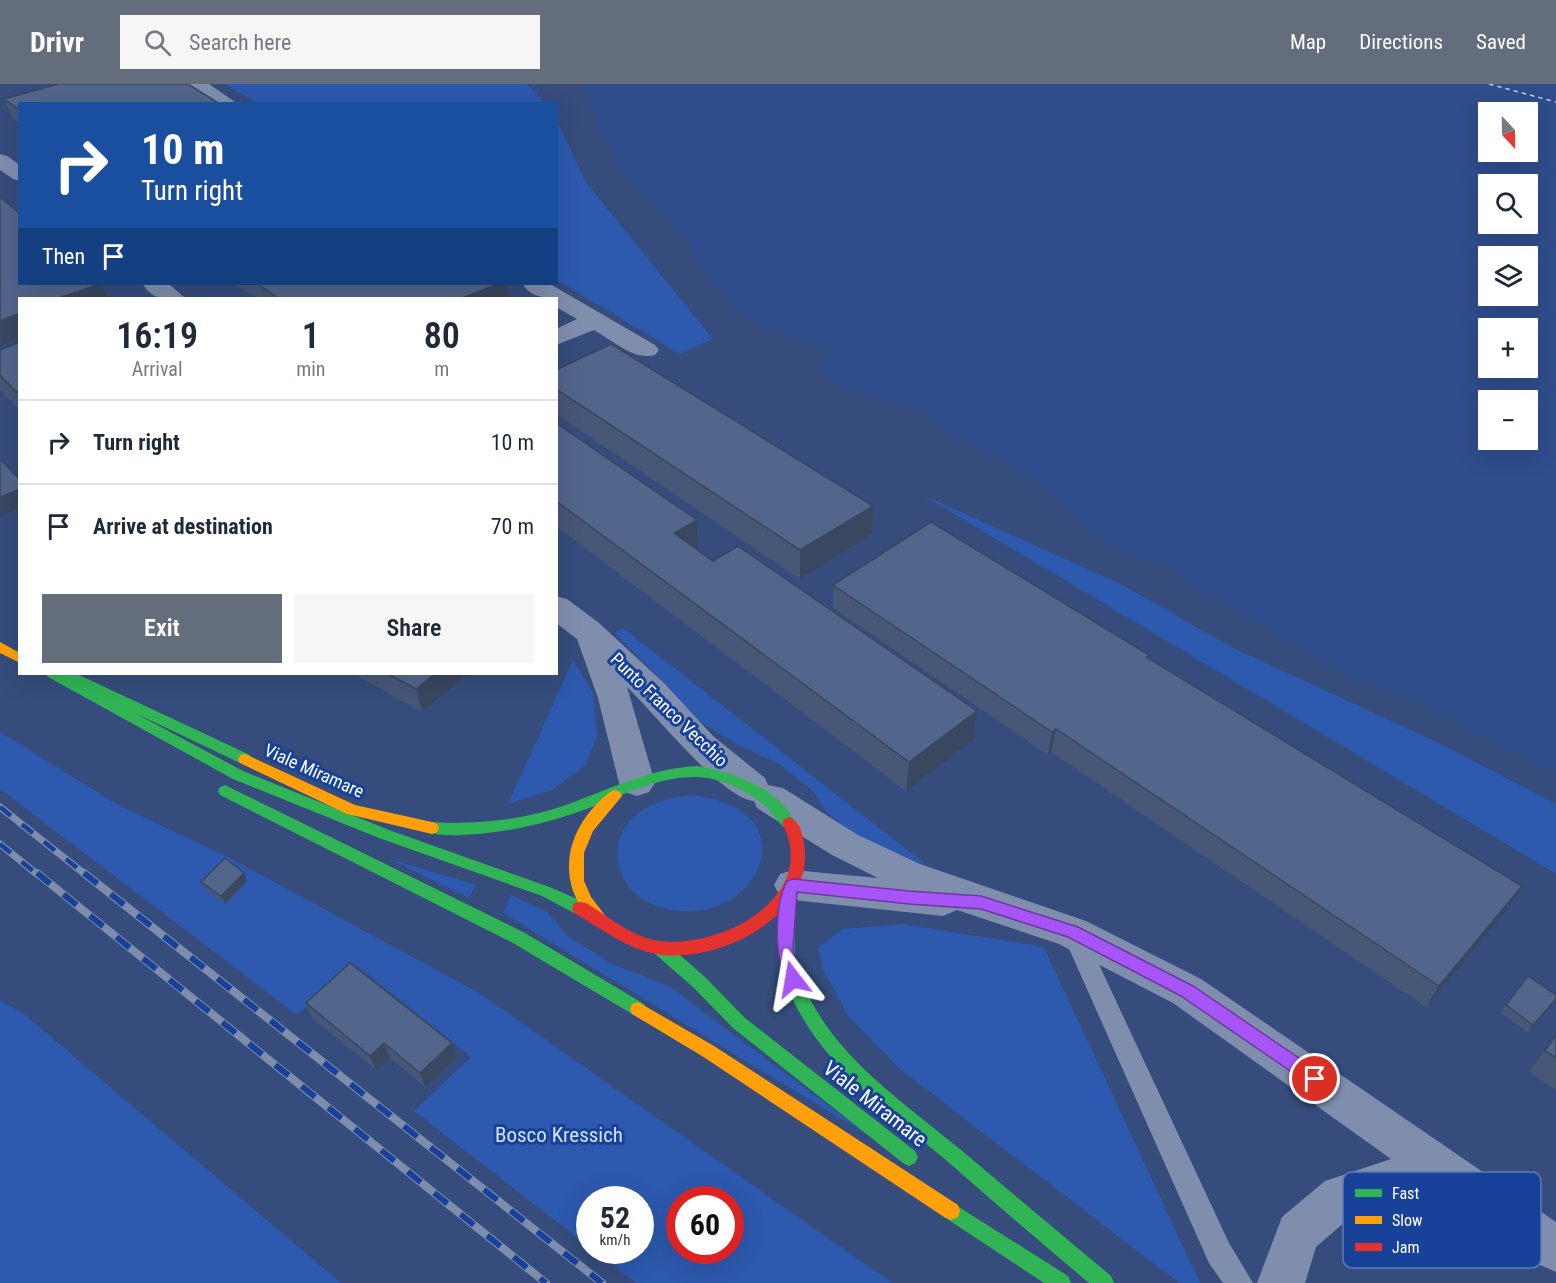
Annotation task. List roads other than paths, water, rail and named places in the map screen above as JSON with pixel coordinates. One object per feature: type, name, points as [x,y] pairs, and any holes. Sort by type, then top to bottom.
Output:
[{"type":"main road","points":[[0,645],[18,654]]},
{"type":"main road","points":[[44,675],[164,751]]},
{"type":"main road","name":"Viale Miramare","points":[[55,675],[234,773],[348,821],[559,897],[599,918],[626,937],[660,948],[698,948],[734,939],[757,927],[791,889]]},
{"type":"main road","name":"Viale Miramare","points":[[68,675],[352,810],[398,822],[450,829],[491,826],[547,816],[588,803],[657,775],[693,770],[728,776],[761,793],[782,809],[793,824],[798,839],[799,866],[791,889],[785,948],[793,979],[806,1010],[831,1044],[868,1083],[1104,1283]]},
{"type":"main road","points":[[209,782],[519,938],[718,1057],[1061,1283]]},
{"type":"main road","name":"Viale Miramare","points":[[599,918],[580,893],[575,866],[580,836],[591,816],[634,784]]},
{"type":"main road","name":"Viale Miramare","points":[[660,948],[699,982],[739,1023],[922,1167]]},
{"type":"main road","points":[[998,1225],[1074,1283]]},
{"type":"street","points":[[196,84],[226,102]]},
{"type":"street","points":[[0,160],[18,174]]},
{"type":"street","points":[[155,285],[172,297]]},
{"type":"street","points":[[536,285],[556,297]]},
{"type":"street","points":[[558,298],[646,350]]},
{"type":"street","points":[[558,337],[596,320]]},
{"type":"street","name":"Punto Franco Vecchio","points":[[558,608],[588,631],[652,691],[701,745],[761,793],[856,850],[907,875],[981,902]]},
{"type":"street","name":"Punto Franco Vecchio","points":[[588,631],[615,698],[634,784]]},
{"type":"street","points":[[791,889],[981,902],[1072,932],[1187,991],[1445,1172]]},
{"type":"street","points":[[1281,1283],[1298,1233],[1343,1195]]},
{"type":"street","points":[[1541,1239],[1556,1249]]},
{"type":"lane","points":[[1072,932],[1219,1253],[1239,1283]]},
{"type":"railway","points":[[0,807],[86,875]]},
{"type":"railway","points":[[0,844],[38,875]]},
{"type":"railway","points":[[37,873],[546,1283]]},
{"type":"railway","points":[[84,873],[602,1283]]},
{"type":"park label","name":"Bosco Kressich","points":[[559,1135]]}]
